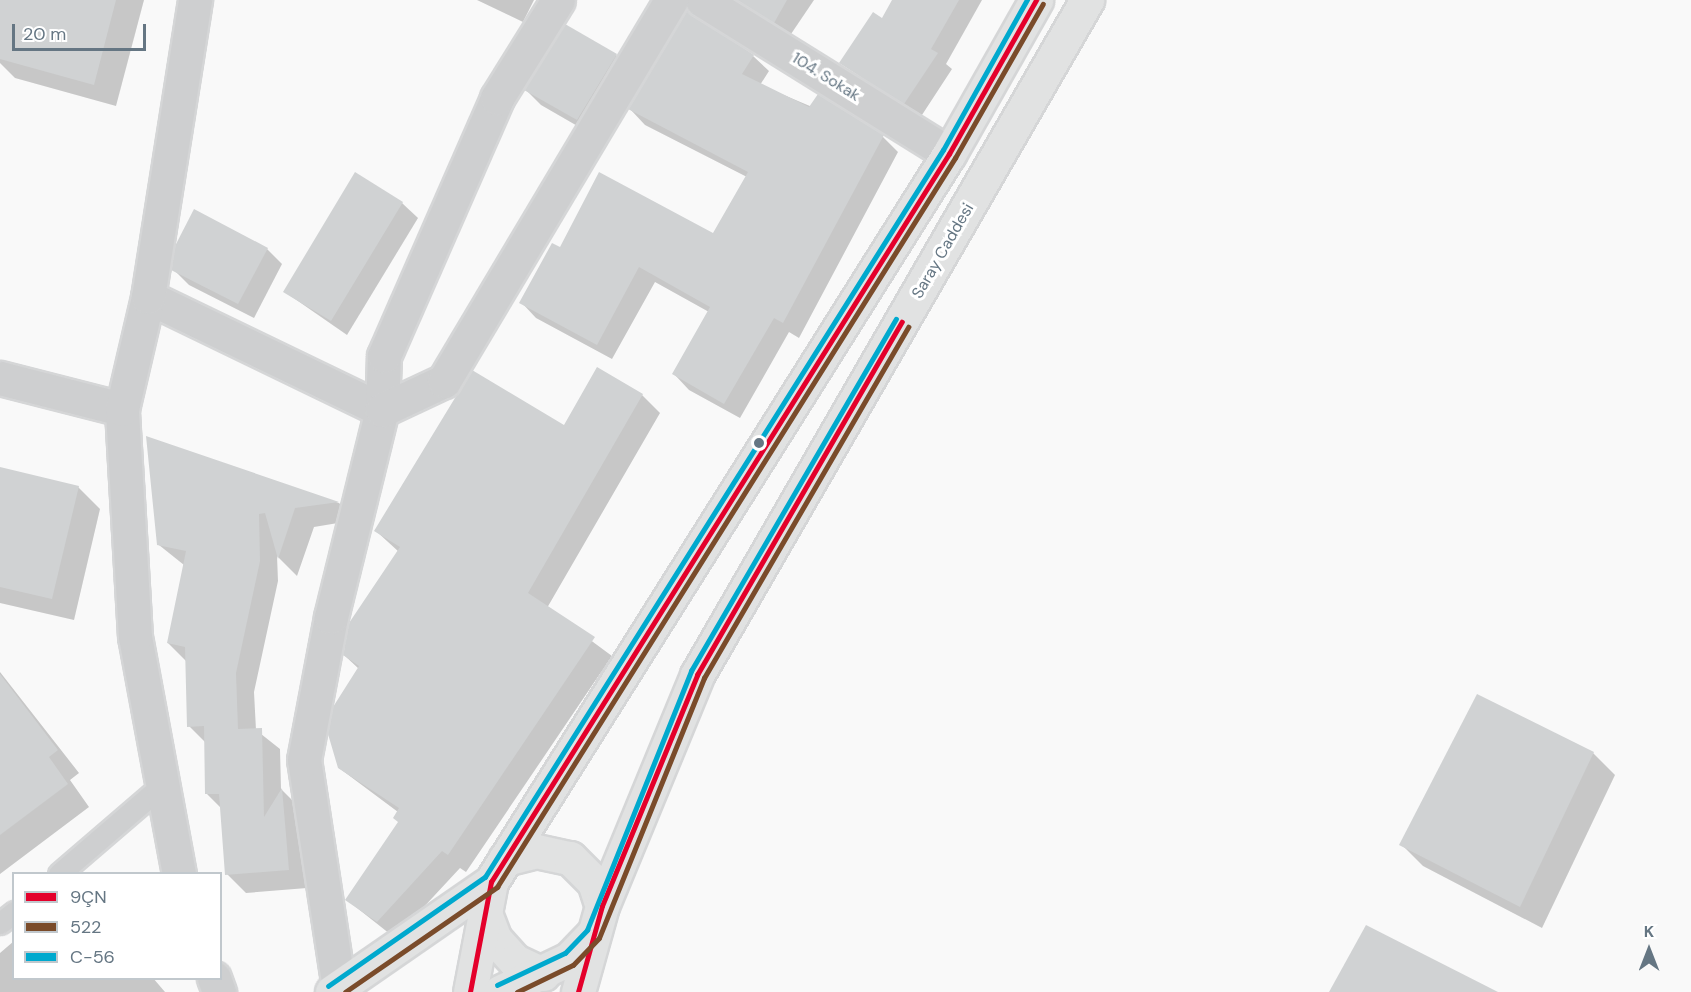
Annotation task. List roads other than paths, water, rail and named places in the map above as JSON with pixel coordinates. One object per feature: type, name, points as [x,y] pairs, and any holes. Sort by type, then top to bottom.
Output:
[{"type":"main road","points":[[470,992],[493,883],[949,154],[1036,0]]},
{"type":"main road","name":"Saray Caddesi","points":[[578,992],[598,920],[697,675],[1087,0]]},
{"type":"main road","points":[[335,990],[493,883],[536,851],[570,858],[594,882],[598,920],[569,959],[543,974],[500,992]]},
{"type":"main road","points":[[493,883],[495,939],[515,961],[543,974]]},
{"type":"street","points":[[179,872],[159,788],[135,637],[122,409],[148,297],[195,0]]},
{"type":"street","points":[[335,990],[304,759],[331,617],[382,410],[384,356],[497,98],[558,0]]},
{"type":"street","points":[[382,410],[444,381],[670,0]]},
{"type":"street","name":"104. Sokak","points":[[702,0],[949,154]]},
{"type":"street","points":[[148,297],[382,410]]},
{"type":"street","points":[[0,378],[122,409]]},
{"type":"lane","points":[[60,872],[159,788]]},
{"type":"lane","points":[[0,923],[12,914]]}]
